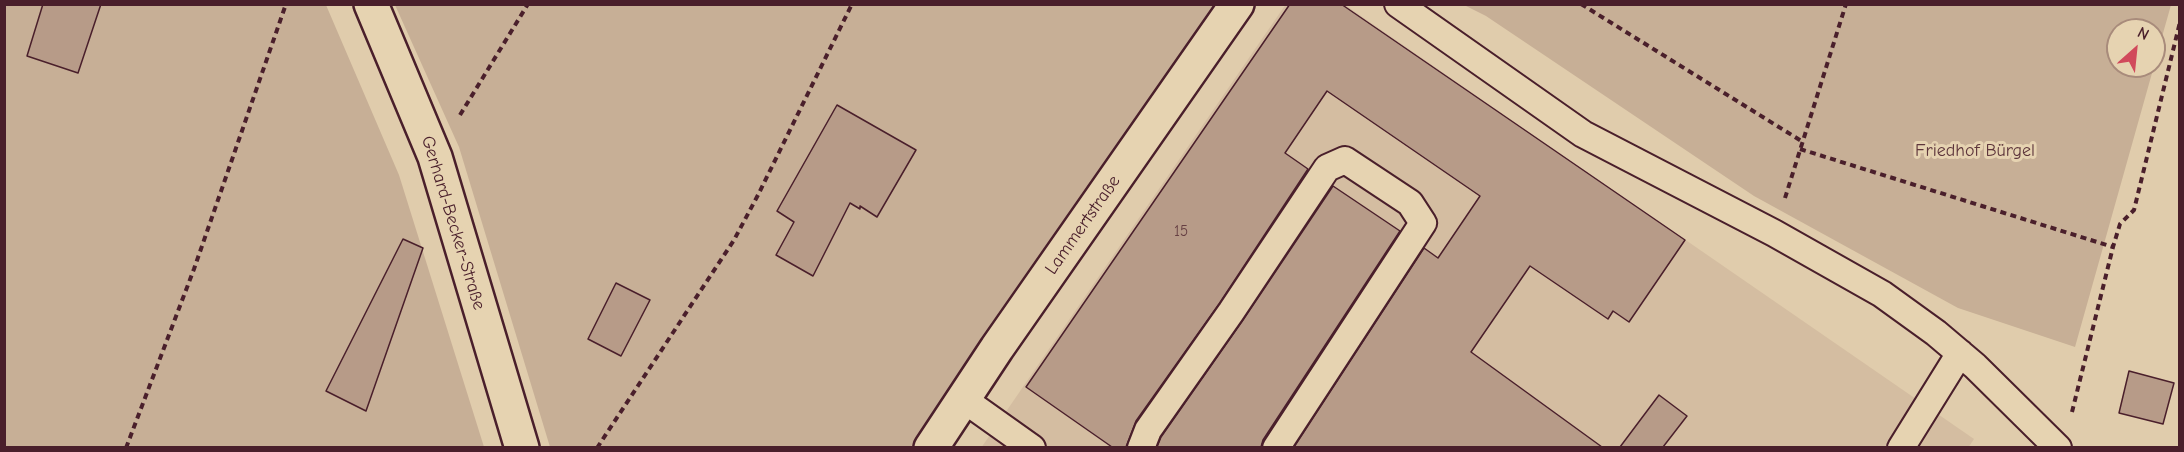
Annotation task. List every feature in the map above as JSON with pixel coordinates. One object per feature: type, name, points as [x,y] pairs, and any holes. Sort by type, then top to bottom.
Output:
[{"type":"street","name":"Gerhard-Becker-Straße","points":[[371,4],[435,157],[522,447]]},
{"type":"street","name":"Lammertstraße","points":[[931,447],[1237,4]]},
{"type":"lane","points":[[1398,4],[1583,134],[1774,233],[1882,294],[1960,353],[2007,395],[2058,447]]},
{"type":"lane","points":[[1141,447],[1148,430],[1231,312],[1327,168],[1345,160],[1410,202],[1423,223],[1276,447]]},
{"type":"lane","points":[[1901,447],[1960,353]]},
{"type":"lane","points":[[963,399],[1032,447]]},
{"type":"path","points":[[126,447],[194,269],[286,4]]},
{"type":"path","points":[[435,157],[528,4]]},
{"type":"path","points":[[597,447],[734,240],[852,4]]},
{"type":"path","points":[[1581,4],[1803,142]]},
{"type":"path","points":[[1774,233],[1846,4]]},
{"type":"path","points":[[2072,414],[2113,247],[2120,224],[2134,210],[2180,22]]},
{"type":"path","points":[[1800,149],[2113,247]]},
{"type":"shaded area","points":[[1286,4],[1345,5],[1974,439],[1968,448],[981,448]]},
{"type":"green space","points":[[4,5],[326,5],[399,175],[484,447],[5,447]]},
{"type":"green space","points":[[395,5],[1218,5],[910,448],[550,447],[459,147]]},
{"type":"green space","name":"Friedhof Bürgel","points":[[1464,5],[2171,5],[2166,23],[2166,18],[2106,18],[2106,78],[2151,78],[2075,347],[1958,308],[1754,196],[1486,16]]},
{"type":"building","points":[[43,4],[101,4],[78,73],[27,56]]},
{"type":"building","points":[[1290,4],[1341,4],[1685,240],[1629,322],[1613,311],[1608,319],[1530,266],[1471,352],[1602,447],[1294,447],[1424,248],[1438,258],[1480,196],[1327,91],[1285,153],[1308,169],[1219,304],[1136,421],[1126,447],[1112,447],[1026,387]]},
{"type":"building","points":[[837,105],[916,150],[877,217],[860,206],[860,209],[850,203],[813,276],[776,255],[794,222],[777,211]]},
{"type":"building","points":[[1333,186],[1400,231],[1263,440],[1261,447],[1157,447],[1161,437]]},
{"type":"building","points":[[403,239],[423,248],[366,411],[326,391]]},
{"type":"building","points":[[616,283],[650,300],[621,356],[588,339]]},
{"type":"building","points":[[2129,371],[2174,383],[2163,424],[2119,413]]},
{"type":"building","points":[[1659,395],[1687,416],[1663,447],[1620,447]]}]
